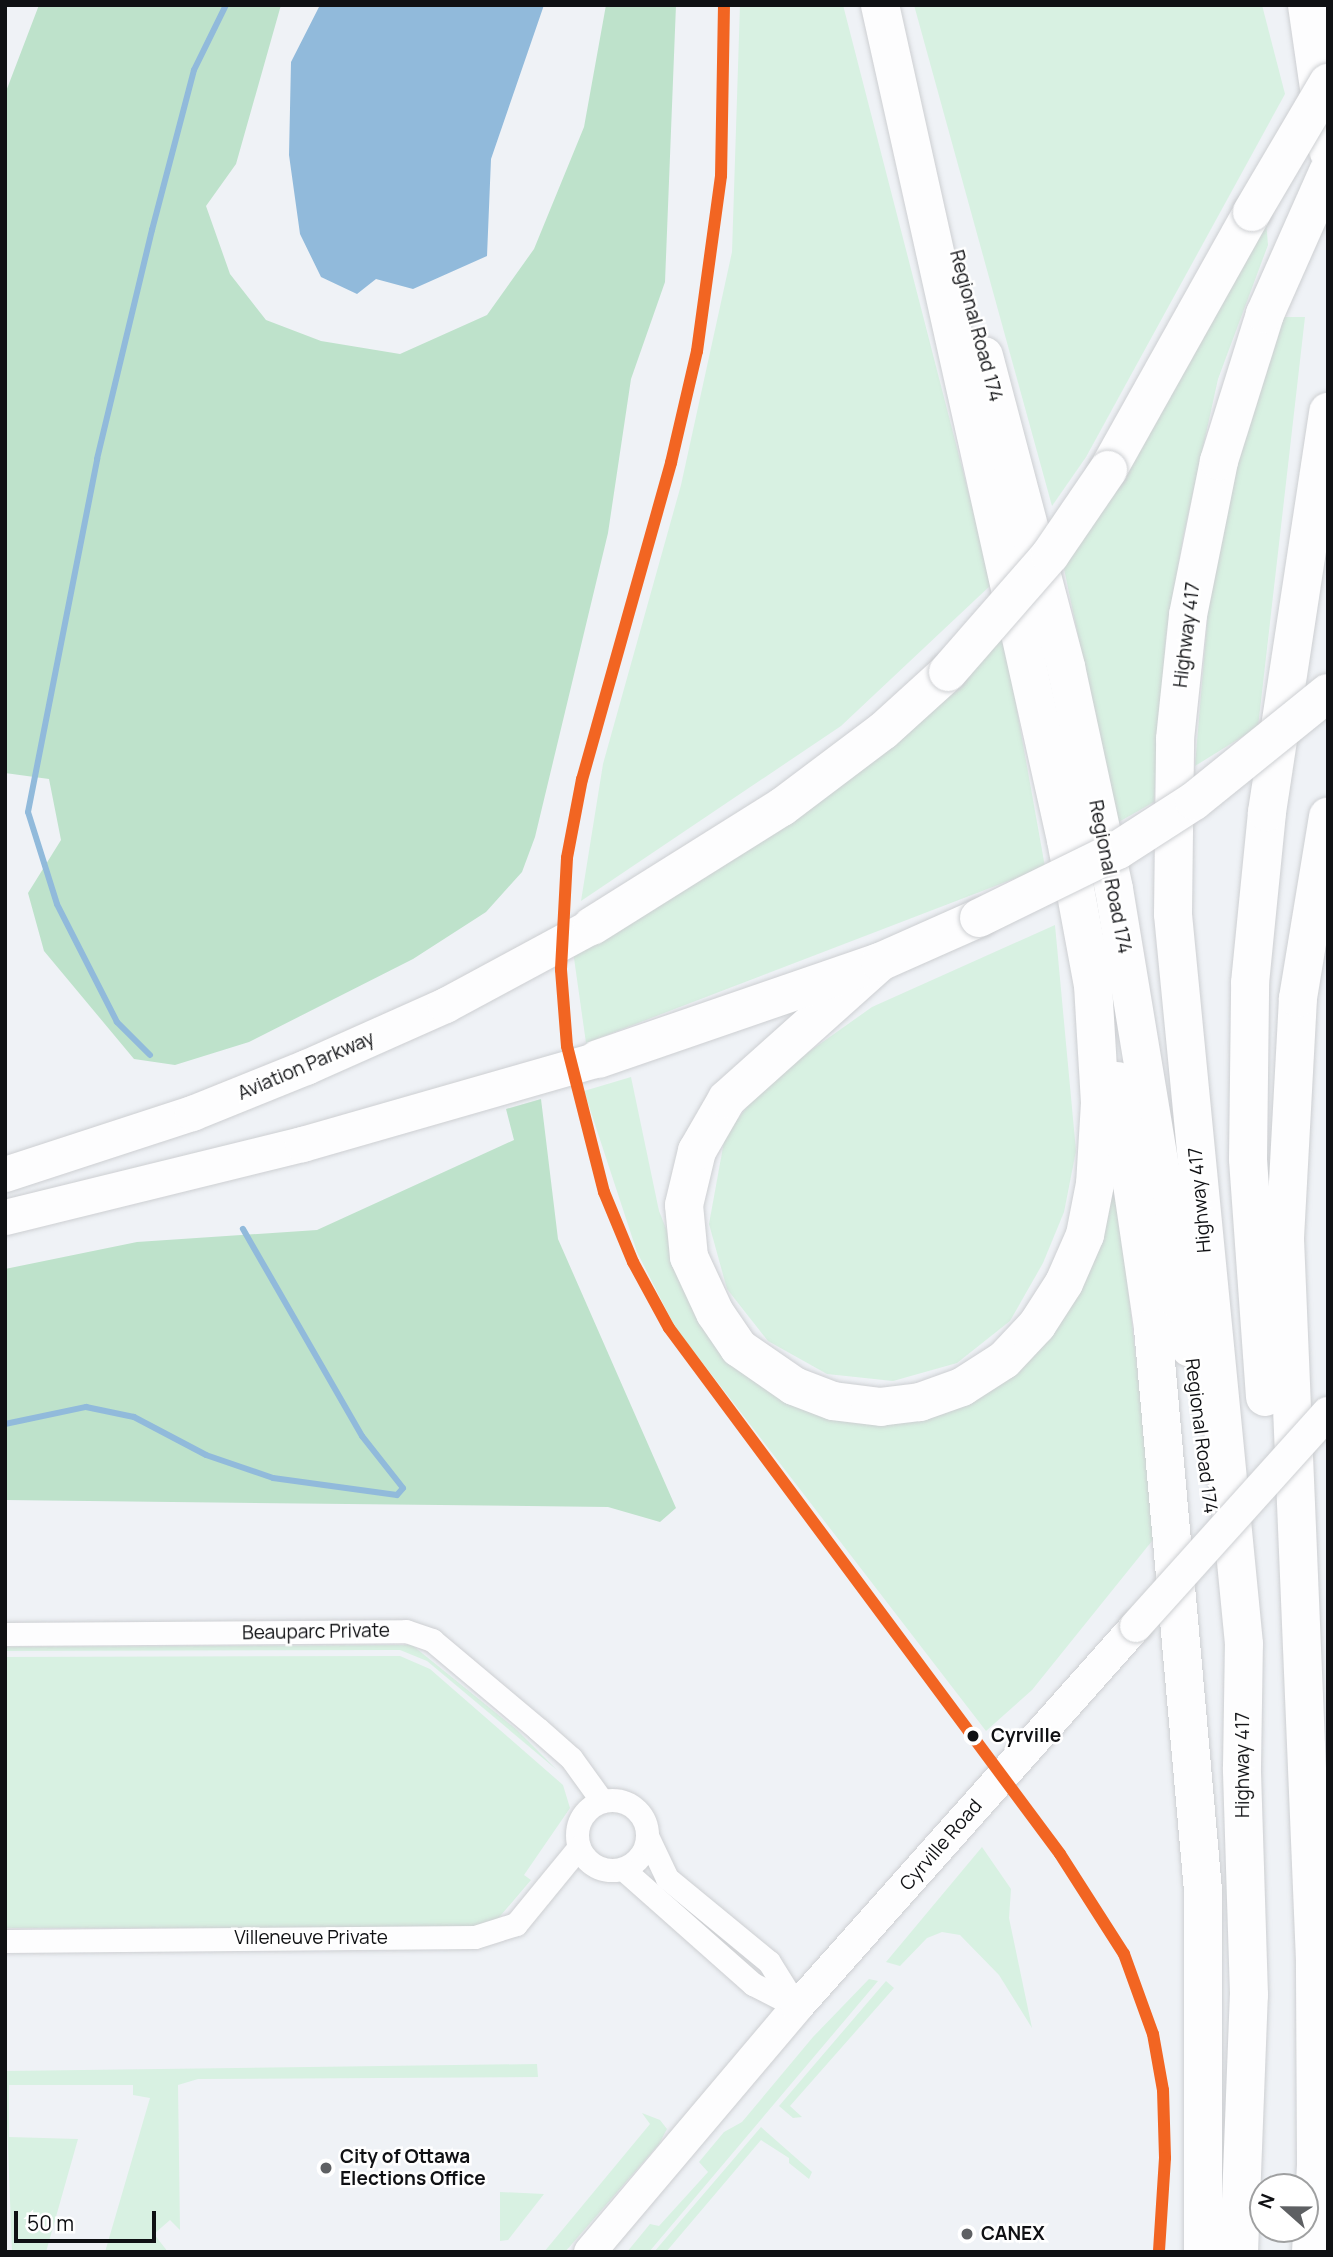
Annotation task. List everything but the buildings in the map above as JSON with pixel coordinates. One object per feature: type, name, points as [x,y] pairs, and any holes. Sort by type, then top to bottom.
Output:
[{"type":"highway","points":[[880,5],[1066,841],[1093,985],[1100,1103],[1095,1184],[1085,1235],[1064,1283],[1020,1346],[982,1376],[920,1402],[858,1406],[794,1386],[739,1348],[715,1313],[689,1257],[684,1205],[697,1151],[727,1099],[880,962]]},
{"type":"highway","name":"Regional Road 174","points":[[887,5],[1066,667],[1114,889],[1176,1244],[1242,1767]]},
{"type":"highway","points":[[1307,5],[1328,150]]},
{"type":"highway","points":[[592,926],[792,800],[883,731],[948,672],[1050,555],[1108,470],[1252,212],[1328,83]]},
{"type":"highway","name":"Highway 417","points":[[1240,2252],[1249,1995],[1242,1767],[1244,1644],[1173,915],[1174,824],[1180,683],[1196,567],[1225,438],[1265,314],[1328,172]]},
{"type":"highway","points":[[1298,1610],[1267,1417],[1248,1159],[1248,1030],[1267,812],[1328,412]]},
{"type":"highway","points":[[598,1059],[880,962],[979,918],[1118,850],[1194,801],[1328,693]]},
{"type":"highway","points":[[1311,2252],[1316,2165],[1315,1961],[1286,1280],[1287,1156],[1298,998],[1328,816]]},
{"type":"highway","points":[[1093,985],[1105,1010],[1132,1165],[1153,1328],[1183,1642],[1203,1891],[1203,2252]]},
{"type":"main road","name":"Aviation Parkway","points":[[5,1174],[237,1095],[434,1010],[592,926]]},
{"type":"main road","points":[[5,1217],[302,1144],[598,1059]]},
{"type":"main road","name":"Cyrville Road","points":[[590,2252],[797,2007],[1018,1756],[1328,1413]]},
{"type":"street","name":"Beauparc Private","points":[[5,1634],[406,1631],[432,1640],[538,1729],[571,1758],[602,1801]]},
{"type":"street","points":[[616,1799],[640,1812],[648,1838],[667,1878],[769,1962],[797,2007],[754,1984],[623,1868],[596,1866],[579,1847],[581,1818],[602,1801],[616,1799]]},
{"type":"street","points":[[623,1868],[644,1851],[648,1838]]},
{"type":"street","name":"Villeneuve Private","points":[[5,1941],[475,1937],[516,1924],[579,1847]]},
{"type":"green space","points":[[39,5],[281,5],[236,164],[206,206],[230,274],[266,320],[321,341],[400,354],[487,315],[534,249],[584,127],[606,5],[676,5],[665,282],[631,379],[608,533],[535,837],[522,872],[486,912],[413,959],[249,1042],[175,1065],[134,1059],[44,951],[28,893],[61,840],[49,779],[5,773],[5,94]]},
{"type":"green space","points":[[740,5],[843,5],[992,584],[841,726],[581,901],[603,764],[681,485],[732,252]]},
{"type":"green space","points":[[914,5],[1262,5],[1285,94],[1086,457],[1052,506]]},
{"type":"green space","points":[[1266,220],[1268,245],[1218,379],[1183,538],[1166,636],[1154,802],[1117,823],[1062,559]]},
{"type":"green space","points":[[1283,317],[1305,317],[1258,727],[1195,766],[1209,599],[1242,442]]},
{"type":"green space","points":[[1003,632],[1045,867],[586,1043],[573,951]]},
{"type":"green space","points":[[1055,925],[1076,1151],[1064,1212],[1043,1263],[1010,1321],[957,1363],[893,1381],[827,1374],[768,1341],[727,1289],[709,1224],[725,1136],[765,1083],[872,1007]]},
{"type":"green space","points":[[631,1077],[659,1211],[700,1313],[763,1384],[968,1400],[1106,1191],[1117,1191],[1156,1536],[1032,1690],[986,1731],[675,1327],[637,1252],[584,1091]]},
{"type":"green space","points":[[541,1099],[558,1239],[676,1508],[660,1522],[608,1507],[5,1500],[5,1269],[137,1242],[317,1230],[514,1140],[506,1109]]},
{"type":"green space","points":[[412,1645],[516,1729],[557,1770],[427,1661],[400,1650],[5,1651],[5,1647]]},
{"type":"green space","points":[[400,1656],[430,1669],[563,1785],[570,1808],[524,1875],[531,1880],[496,1921],[472,1928],[5,1928],[5,1657]]},
{"type":"green space","points":[[982,1847],[1011,1889],[1009,1918],[1032,2028],[999,1975],[960,1935],[942,1932],[927,1938],[900,1966],[886,1962]]},
{"type":"green space","points":[[869,1979],[878,1981],[649,2252],[627,2252],[650,2224],[659,2226],[708,2172],[699,2162],[724,2132],[742,2122],[813,2037]]},
{"type":"green space","points":[[886,1981],[894,1988],[790,2106],[802,2117],[793,2118],[779,2106]]},
{"type":"green space","points":[[537,2064],[538,2077],[198,2079],[178,2085],[180,2230],[170,2220],[154,2234],[168,2252],[105,2252],[150,2098],[133,2095],[133,2085],[9,2085],[9,2137],[78,2139],[46,2252],[12,2252],[5,2071]]},
{"type":"green space","points":[[642,2113],[660,2120],[667,2129],[659,2144],[565,2252],[544,2252],[650,2124]]},
{"type":"green space","points":[[761,2127],[812,2172],[809,2179],[789,2163],[789,2158],[761,2140],[666,2252],[654,2252]]},
{"type":"green space","points":[[500,2192],[544,2194],[508,2240],[500,2241]]},
{"type":"water","points":[[320,5],[544,5],[491,159],[487,256],[413,289],[376,279],[357,294],[321,277],[300,234],[289,155],[291,62]]},
{"type":"waterway","points":[[150,1055],[117,1022],[57,904],[28,812],[97,459],[152,230],[194,70],[226,5]]},
{"type":"waterway","points":[[5,1424],[86,1407],[134,1417],[206,1455],[273,1478],[397,1495],[403,1488],[362,1436],[243,1229]]},
{"type":"transit line","points":[[724,5],[721,176],[697,351],[671,463],[582,779],[567,858],[561,970],[567,1046],[604,1192],[633,1262],[669,1328],[1060,1854],[1124,1954],[1153,2034],[1163,2090],[1165,2158],[1159,2252]]},
{"type":"place","name":"Cyrville","points":[[973,1736]]},
{"type":"place","name":"City of Ottawa Elections Office","points":[[326,2168]]},
{"type":"place","name":"CANEX","points":[[967,2234]]}]
